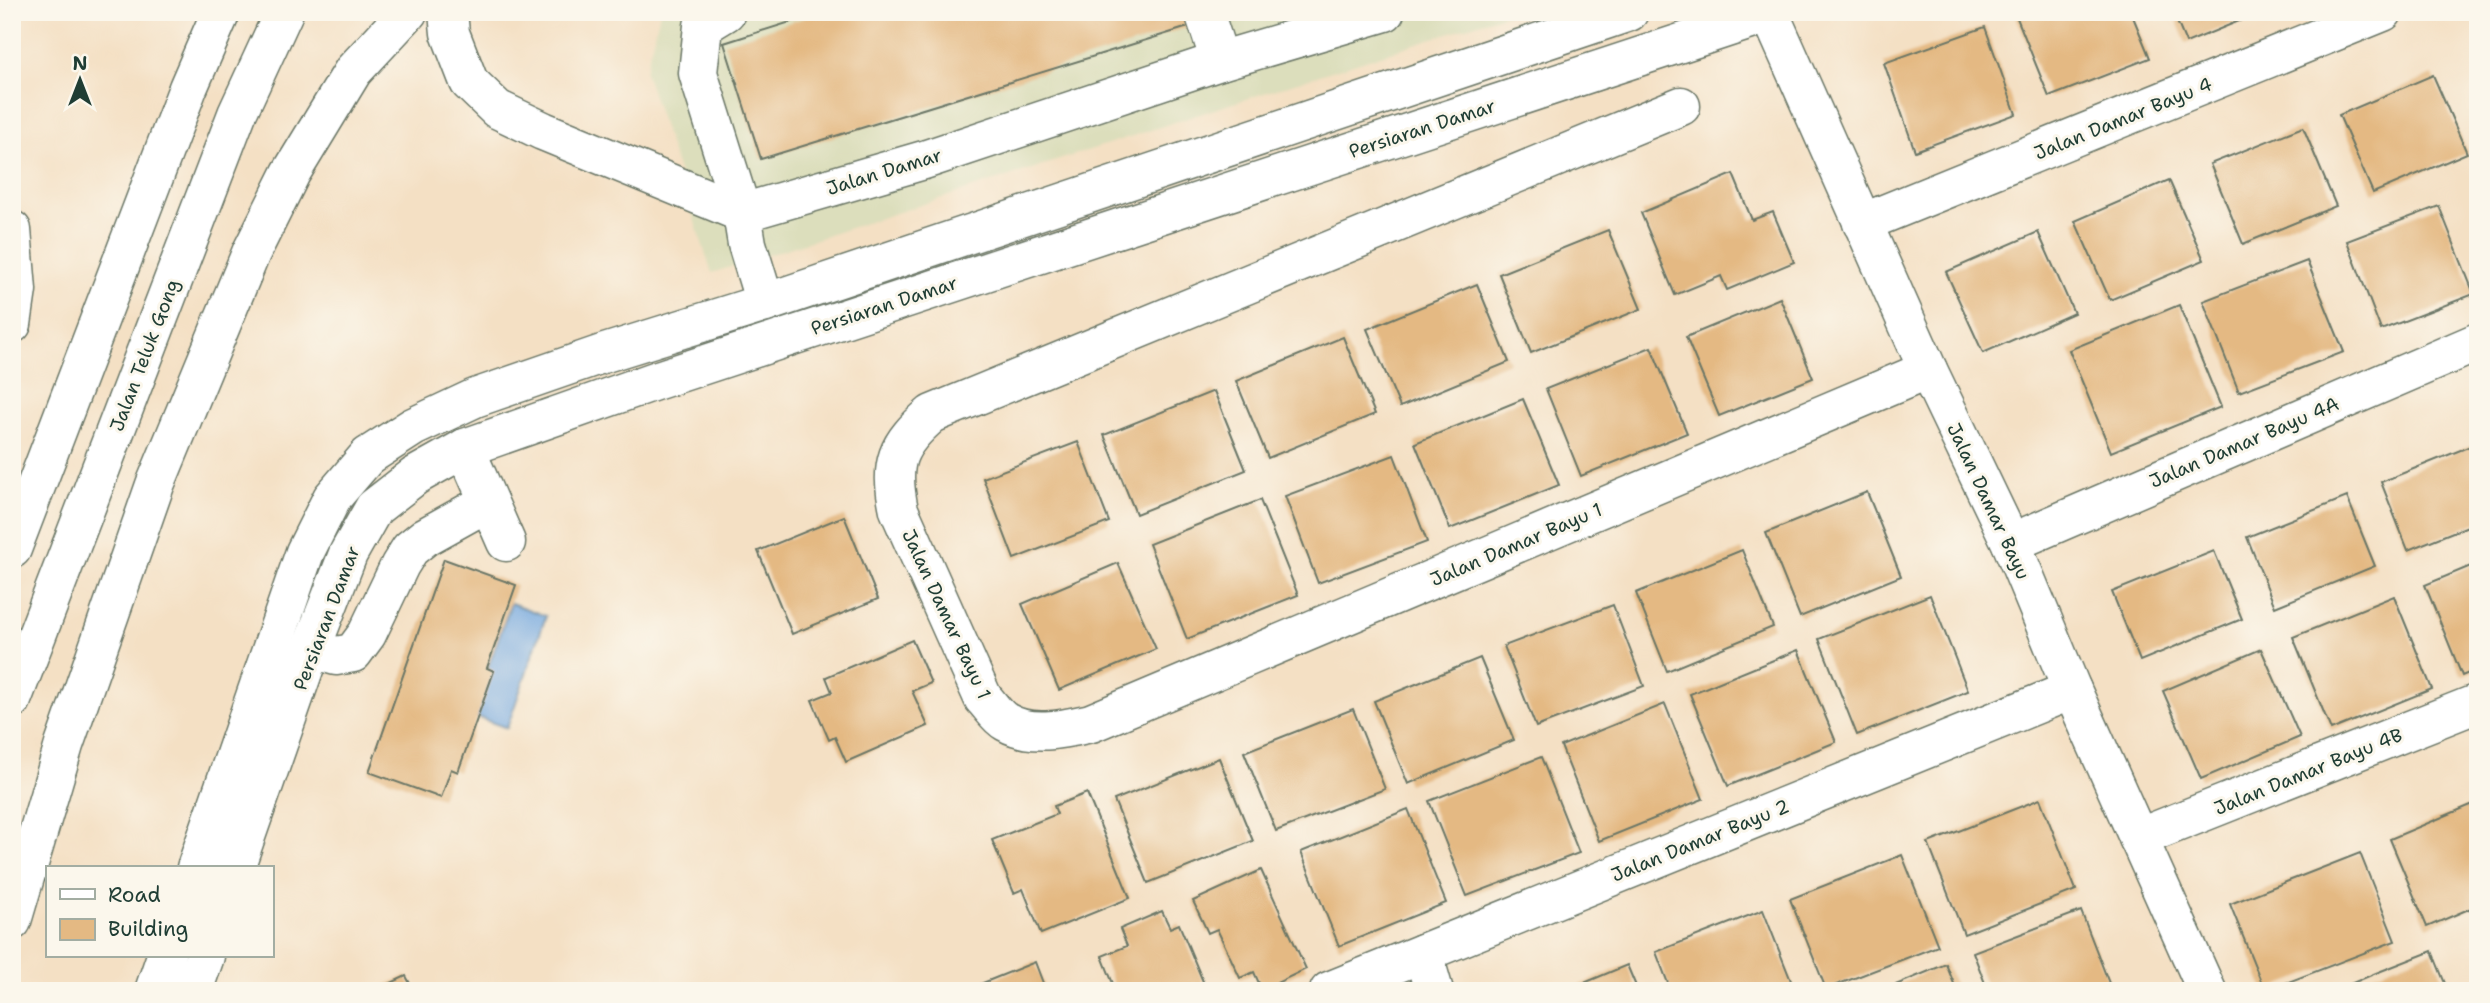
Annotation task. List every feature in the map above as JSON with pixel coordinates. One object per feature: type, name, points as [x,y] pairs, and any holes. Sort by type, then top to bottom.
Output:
[{"type":"street","points":[[12,549],[188,88],[221,12]]},
{"type":"street","name":"Jalan Teluk Gong","points":[[12,701],[237,114],[284,12]]},
{"type":"street","points":[[12,921],[64,745],[155,485],[205,358],[251,253],[291,173],[353,71],[408,12]]},
{"type":"street","points":[[448,12],[450,33],[469,82],[497,109],[543,131],[742,213]]},
{"type":"street","points":[[726,12],[703,26],[698,73],[742,213],[747,244],[765,303]]},
{"type":"street","points":[[1204,12],[1220,61]]},
{"type":"street","name":"Jalan Damar","points":[[742,213],[923,160],[1220,61],[1385,12]]},
{"type":"street","name":"Persiaran Damar","points":[[197,866],[305,552],[332,498],[368,456],[413,427],[475,398],[1629,12]]},
{"type":"street","name":"Jalan Damar Bayu 4","points":[[1862,223],[2383,12]]},
{"type":"street","name":"Persiaran Damar","points":[[236,866],[311,649],[348,554],[374,508],[415,476],[465,448],[757,347],[1772,13]]},
{"type":"street","name":"Jalan Damar Bayu","points":[[1772,13],[1862,223],[1928,370],[2011,543],[2072,690],[2207,991]]},
{"type":"street","name":"Jalan Damar Bayu 1","points":[[1681,106],[932,414],[910,433],[897,456],[893,484],[899,510],[983,698],[1005,722],[1028,730],[1057,731],[1091,723],[1928,370]]},
{"type":"street","points":[[12,230],[17,290],[12,324]]},
{"type":"street","name":"Jalan Damar Bayu 4A","points":[[2011,543],[2478,342]]},
{"type":"street","points":[[465,448],[506,542]]},
{"type":"street","points":[[311,649],[336,656],[353,653],[367,634],[410,549],[425,537],[488,502]]},
{"type":"street","name":"Jalan Damar Bayu 2","points":[[1329,991],[2072,690]]},
{"type":"street","name":"Jalan Damar Bayu 4B","points":[[2138,838],[2478,704]]},
{"type":"street","points":[[1423,953],[1434,991]]},
{"type":"street","points":[[154,991],[165,958]]},
{"type":"street","points":[[193,991],[204,958]]},
{"type":"shaded area","points":[[660,12],[1513,12],[712,273],[645,72]]},
{"type":"water","points":[[511,603],[546,616],[507,728],[471,715]]},
{"type":"building","points":[[822,12],[1194,12],[1198,24],[761,159],[724,43]]},
{"type":"building","points":[[2131,12],[2150,58],[2049,97],[2015,13]]},
{"type":"building","points":[[2173,12],[2261,12],[2186,43]]},
{"type":"building","points":[[1985,27],[2016,114],[1915,151],[1884,63]]},
{"type":"building","points":[[2433,75],[2467,153],[2373,193],[2339,115]]},
{"type":"building","points":[[2303,127],[2336,206],[2243,244],[2210,164]]},
{"type":"building","points":[[1733,174],[1752,220],[1773,212],[1794,262],[1727,290],[1721,276],[1675,295],[1641,213]]},
{"type":"building","points":[[2169,180],[2204,260],[2110,300],[2075,221]]},
{"type":"building","points":[[2439,206],[2474,294],[2381,330],[2347,241]]},
{"type":"building","points":[[1608,230],[1641,309],[1531,353],[1499,274]]},
{"type":"building","points":[[2038,232],[2074,313],[1983,353],[1946,272]]},
{"type":"building","points":[[2307,261],[2344,352],[2239,392],[2203,301]]},
{"type":"building","points":[[1477,284],[1509,362],[1400,407],[1367,329]]},
{"type":"building","points":[[1780,298],[1813,378],[1719,416],[1686,337]]},
{"type":"building","points":[[2179,305],[2221,407],[2111,452],[2069,350]]},
{"type":"building","points":[[1343,337],[1375,414],[1268,458],[1236,381]]},
{"type":"building","points":[[1651,347],[1687,433],[1581,476],[1546,389]]},
{"type":"building","points":[[1214,391],[1246,470],[1136,514],[1104,435]]},
{"type":"building","points":[[1523,399],[1559,485],[1450,529],[1415,443]]},
{"type":"building","points":[[1078,442],[1109,522],[1014,559],[983,478]]},
{"type":"building","points":[[2478,443],[2478,522],[2408,550],[2381,482]]},
{"type":"building","points":[[1394,455],[1427,542],[1318,583],[1285,496]]},
{"type":"building","points":[[1867,492],[1901,576],[1800,617],[1766,533]]},
{"type":"building","points":[[2347,497],[2375,566],[2275,607],[2247,537]]},
{"type":"building","points":[[1260,500],[1298,595],[1187,639],[1149,544]]},
{"type":"building","points":[[844,516],[878,599],[792,634],[758,551]]},
{"type":"building","points":[[1742,550],[1773,627],[1667,671],[1636,593]]},
{"type":"building","points":[[2214,551],[2242,619],[2140,661],[2112,592]]},
{"type":"building","points":[[444,559],[516,585],[487,668],[494,671],[458,772],[451,769],[441,798],[369,772]]},
{"type":"building","points":[[1118,563],[1156,649],[1059,690],[1022,604]]},
{"type":"building","points":[[2478,563],[2478,669],[2462,676],[2425,585]]},
{"type":"building","points":[[1930,595],[1968,691],[1857,735],[1819,639]]},
{"type":"building","points":[[2394,596],[2432,689],[2331,730],[2293,637]]},
{"type":"building","points":[[1613,605],[1644,686],[1536,727],[1504,646]]},
{"type":"building","points":[[912,640],[931,683],[912,691],[928,726],[846,762],[835,737],[829,740],[812,700],[832,692],[826,677]]},
{"type":"building","points":[[2261,649],[2300,737],[2201,779],[2163,691]]},
{"type":"building","points":[[1798,650],[1836,742],[1728,786],[1690,694]]},
{"type":"building","points":[[1480,658],[1514,740],[1408,784],[1374,701]]},
{"type":"building","points":[[1665,704],[1703,799],[1599,841],[1561,746]]},
{"type":"building","points":[[1353,709],[1385,789],[1276,831],[1244,752]]},
{"type":"building","points":[[1541,757],[1579,853],[1467,896],[1429,801]]},
{"type":"building","points":[[1219,758],[1253,841],[1148,883],[1114,800]]},
{"type":"building","points":[[1087,793],[1130,898],[1041,934],[1023,889],[1014,893],[992,840],[1057,814],[1054,806]]},
{"type":"building","points":[[2040,799],[2076,890],[1964,934],[1928,843]]},
{"type":"building","points":[[2478,802],[2478,905],[2427,927],[2390,839]]},
{"type":"building","points":[[1408,809],[1446,903],[1339,946],[1301,852]]},
{"type":"building","points":[[2360,853],[2395,941],[2265,991],[2230,904]]},
{"type":"building","points":[[1902,855],[1938,946],[1826,989],[1790,899]]},
{"type":"building","points":[[1261,870],[1306,969],[1262,990],[1254,972],[1240,978],[1217,929],[1208,933],[1193,901]]},
{"type":"building","points":[[1763,910],[1795,991],[1671,991],[1656,952]]},
{"type":"building","points":[[1162,911],[1170,928],[1179,924],[1207,991],[1116,991],[1102,956],[1127,946],[1120,929]]},
{"type":"building","points":[[2081,911],[2112,991],[1988,991],[1973,952]]},
{"type":"building","points":[[2432,951],[2448,991],[2334,991],[2376,973]]},
{"type":"building","points":[[1035,962],[1046,991],[963,991]]},
{"type":"building","points":[[1946,964],[1957,991],[1883,991],[1891,987]]},
{"type":"building","points":[[1627,965],[1638,991],[1565,991]]},
{"type":"building","points":[[406,976],[414,991],[374,991]]}]
